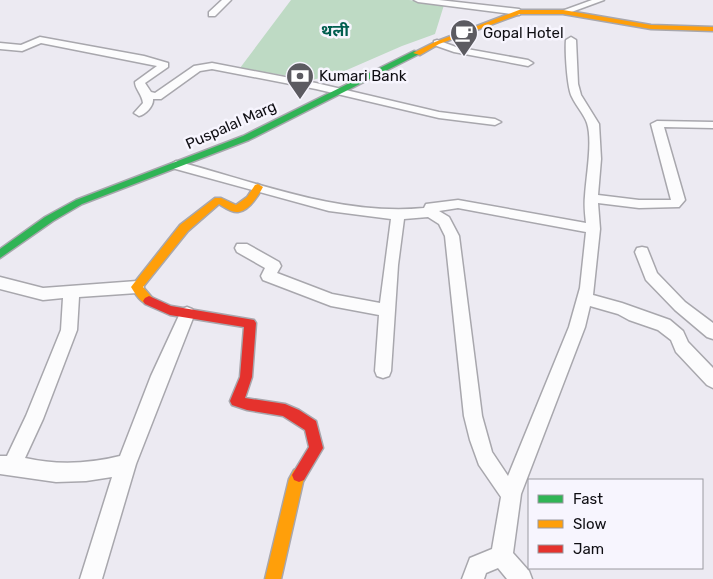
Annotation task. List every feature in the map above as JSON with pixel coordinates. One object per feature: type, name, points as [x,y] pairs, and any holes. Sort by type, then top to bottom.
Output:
[{"type":"main road","name":"Puspalal Marg","points":[[0,254],[49,219],[99,192],[246,138],[337,91],[437,43],[506,16],[520,12],[562,12],[652,28],[711,31]]},
{"type":"main road","points":[[258,187],[251,198],[237,209],[218,200],[204,211],[184,228],[137,287],[151,303],[187,313],[236,319],[250,323],[246,377],[237,401],[250,408],[275,408],[294,414],[312,426],[316,448],[296,479],[273,579]]},
{"type":"street","points":[[212,14],[227,0]]},
{"type":"street","points":[[418,0],[462,3],[520,12]]},
{"type":"street","points":[[562,12],[600,0]]},
{"type":"street","points":[[0,46],[22,48],[40,40],[144,59],[164,65],[140,82],[140,85],[147,94],[148,103],[139,113]]},
{"type":"street","points":[[521,579],[502,556],[511,494],[577,326],[585,299],[592,229],[591,198],[595,159],[593,124],[576,95],[573,84],[571,40]]},
{"type":"street","points":[[437,43],[454,49],[528,63]]},
{"type":"street","points":[[147,94],[157,97],[197,68],[212,66],[337,91],[439,115],[495,122]]},
{"type":"street","points":[[591,198],[639,204],[674,204],[679,200],[657,124],[712,127]]},
{"type":"street","points":[[176,165],[329,207],[398,215],[429,212],[440,215],[447,223],[452,236],[473,416],[478,443],[491,471],[511,494]]},
{"type":"street","points":[[429,212],[431,207],[458,204],[592,229]]},
{"type":"street","points":[[383,371],[390,265],[398,215]]},
{"type":"street","points":[[242,248],[274,266],[268,276],[331,300],[387,310]]},
{"type":"street","points":[[642,252],[651,276],[680,306],[713,332]]},
{"type":"street","points":[[0,283],[43,294],[137,287]]},
{"type":"street","points":[[71,297],[69,330],[34,418],[6,465],[46,472],[102,471],[126,464]]},
{"type":"street","points":[[585,299],[622,309],[636,316],[657,321],[664,325],[677,336],[682,347],[713,380]]},
{"type":"street","points":[[91,579],[126,464],[187,313]]},
{"type":"street","points":[[473,579],[478,566],[502,556]]},
{"type":"green space","points":[[291,0],[409,0],[444,5],[435,34],[340,73],[312,80],[240,68]]},
{"type":"traffic: fast","points":[[0,254],[49,219],[79,202],[246,138],[417,53]]},
{"type":"traffic: slow","points":[[417,53],[437,43],[519,12],[563,12],[651,27],[713,29]]},
{"type":"traffic: slow","points":[[149,301],[137,287],[184,228],[218,200],[237,209],[251,199],[258,187]]},
{"type":"traffic: slow","points":[[273,579],[296,479],[299,475]]},
{"type":"traffic: jam","points":[[149,301],[170,310],[250,323],[246,377],[237,401],[285,411],[299,417],[311,426],[316,448],[299,475]]},
{"type":"place","name":"Gopal Hotel","points":[[464,57]]},
{"type":"place","name":"Kumari Bank","points":[[300,100]]},
{"type":"district","name":"थली","points":[[335,30]]}]
